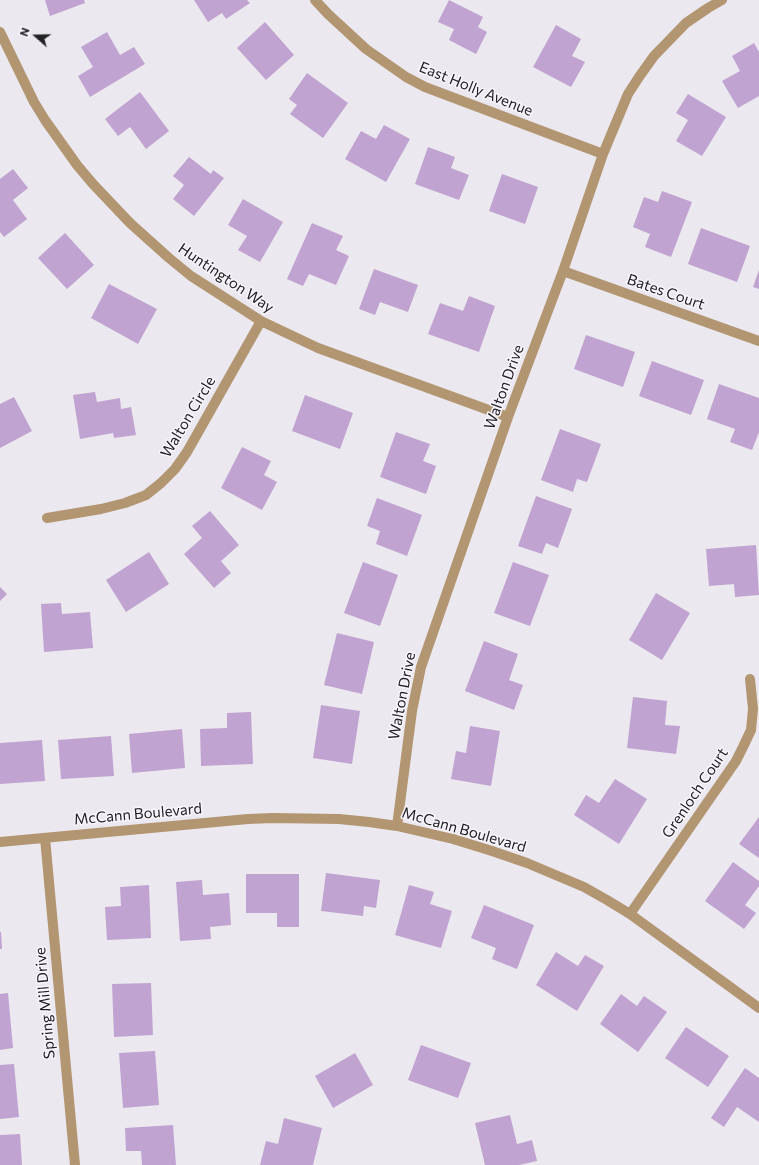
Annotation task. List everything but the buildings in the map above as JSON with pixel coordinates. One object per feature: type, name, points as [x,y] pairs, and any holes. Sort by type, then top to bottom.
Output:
[{"type":"street","name":"East Holly Avenue","points":[[315,0],[366,49],[406,77],[425,87],[603,154]]},
{"type":"street","name":"Walton Drive","points":[[397,826],[412,711],[421,667],[508,417],[563,272],[603,154],[626,100],[639,76],[654,56],[668,40],[706,4],[722,0]]},
{"type":"street","name":"Huntington Way","points":[[0,32],[22,80],[45,120],[77,165],[130,223],[191,276],[261,321],[318,348],[508,417]]},
{"type":"street","name":"Bates Court","points":[[563,272],[759,341]]},
{"type":"street","name":"Walton Circle","points":[[47,518],[101,509],[125,503],[146,495],[161,483],[175,469],[187,452],[261,321]]},
{"type":"street","name":"Grenloch Court","points":[[630,914],[736,761],[744,747],[750,730],[753,709],[750,678]]},
{"type":"street","name":"McCann Boulevard","points":[[0,842],[248,819],[339,819],[397,826],[453,839],[492,851],[526,863],[584,887],[630,914],[759,1008]]},
{"type":"street","name":"Spring Mill Drive","points":[[45,838],[75,1165]]}]
